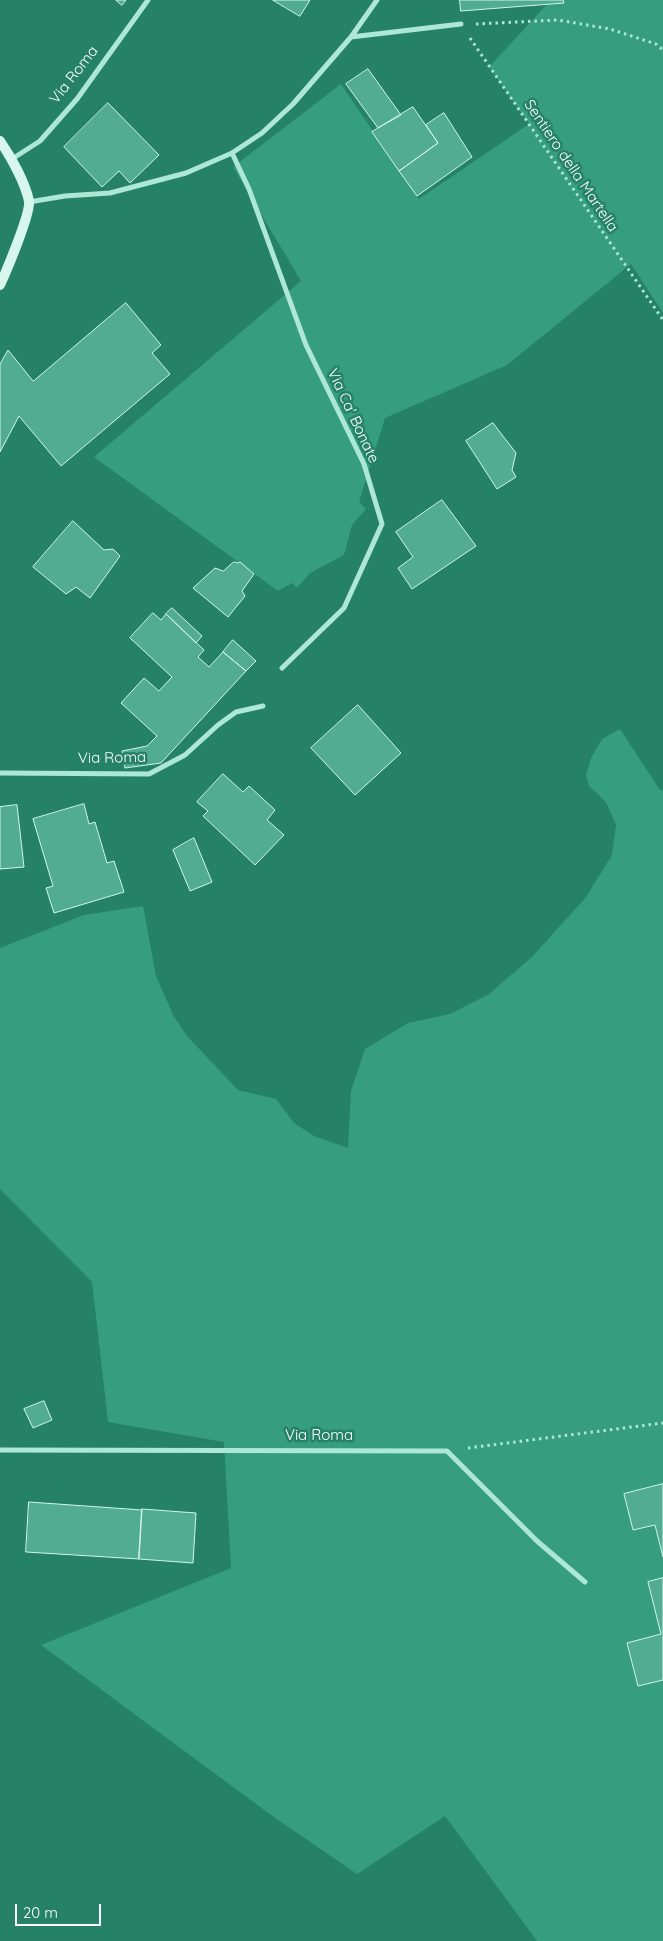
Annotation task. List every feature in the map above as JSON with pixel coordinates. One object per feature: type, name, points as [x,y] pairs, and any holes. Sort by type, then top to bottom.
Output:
[{"type":"street","name":"Via Roma","points":[[12,158],[40,141],[77,98],[148,0]]},
{"type":"street","points":[[29,202],[65,196],[110,193],[186,173],[232,153],[262,133],[293,104],[351,37],[377,0]]},
{"type":"street","points":[[351,37],[461,24]]},
{"type":"street","points":[[0,141],[12,158],[29,202],[11,262],[0,285]]},
{"type":"street","name":"Via Ca' Bonate","points":[[232,153],[249,189],[306,345],[364,464],[382,524],[344,608],[282,668]]},
{"type":"street","name":"Via Roma","points":[[0,773],[149,774],[185,755],[218,725],[236,712],[263,706]]},
{"type":"street","name":"Via Roma","points":[[0,1450],[448,1451]]},
{"type":"street","points":[[448,1451],[537,1541],[585,1582]]},
{"type":"path","points":[[461,24],[558,20],[610,29],[656,44],[663,50]]},
{"type":"path","name":"Sentiero della Martella","points":[[461,24],[663,320]]},
{"type":"path","points":[[448,1451],[663,1423]]},
{"type":"green space","points":[[551,0],[663,0],[663,313],[631,264],[507,365],[385,418],[359,502],[366,509],[352,525],[344,555],[310,573],[297,588],[292,583],[278,591],[94,457],[301,281],[233,167],[341,84],[419,199],[529,124],[489,67]]},
{"type":"green space","points":[[620,729],[660,790],[663,790],[663,1941],[537,1941],[445,1816],[357,1874],[271,1815],[41,1645],[231,1568],[224,1442],[108,1422],[92,1282],[0,1189],[0,948],[84,915],[143,906],[156,976],[173,1015],[187,1036],[238,1090],[276,1099],[294,1123],[314,1136],[348,1148],[351,1091],[365,1049],[408,1023],[450,1014],[489,994],[533,956],[586,897],[612,855],[616,825],[606,802],[589,786],[586,775],[591,758],[602,739]]},
{"type":"building","points":[[116,0],[126,0],[122,5]]},
{"type":"building","points":[[273,0],[310,0],[300,16]]},
{"type":"building","points":[[460,0],[563,0],[564,3],[461,11]]},
{"type":"building","points":[[368,69],[401,115],[378,128],[346,84]]},
{"type":"building","points":[[108,103],[159,155],[130,183],[119,171],[102,187],[64,147]]},
{"type":"building","points":[[413,107],[438,143],[399,171],[372,132]]},
{"type":"building","points":[[444,113],[472,157],[417,196],[399,171],[438,143],[426,125]]},
{"type":"building","points":[[126,303],[161,345],[152,353],[170,374],[61,466],[19,416],[0,452],[0,364],[8,350],[33,381]]},
{"type":"building","points":[[493,423],[516,453],[512,470],[516,477],[497,489],[466,441]]},
{"type":"building","points":[[442,500],[476,546],[412,589],[398,568],[413,557],[396,532]]},
{"type":"building","points":[[73,521],[104,550],[113,549],[120,556],[90,598],[76,587],[66,594],[33,567]]},
{"type":"building","points":[[234,562],[240,562],[254,574],[242,591],[245,596],[228,617],[193,588],[215,568],[223,571]]},
{"type":"building","points":[[172,608],[202,636],[196,643],[166,614]]},
{"type":"building","points":[[153,613],[161,620],[166,614],[204,650],[198,657],[209,667],[223,652],[246,671],[161,763],[125,768],[122,751],[147,746],[157,736],[121,703],[144,678],[159,691],[172,677],[130,638]]},
{"type":"building","points":[[233,640],[256,661],[246,671],[223,652]]},
{"type":"building","points":[[358,705],[401,753],[355,795],[311,748]]},
{"type":"building","points":[[223,774],[243,792],[249,786],[275,810],[267,820],[284,835],[255,865],[203,816],[208,811],[197,802]]},
{"type":"building","points":[[84,804],[89,824],[95,822],[107,863],[114,861],[124,892],[54,913],[46,888],[53,886],[33,819]]},
{"type":"building","points":[[17,805],[24,867],[0,869],[0,807]]},
{"type":"building","points":[[194,838],[212,882],[190,891],[173,850]]},
{"type":"building","points":[[44,1401],[52,1420],[33,1428],[24,1409]]},
{"type":"building","points":[[663,1484],[663,1557],[655,1525],[633,1530],[624,1494]]},
{"type":"building","points":[[29,1502],[142,1510],[139,1559],[26,1552]]},
{"type":"building","points":[[142,1509],[196,1513],[193,1563],[139,1559]]},
{"type":"building","points":[[663,1578],[663,1680],[638,1686],[627,1643],[661,1634],[648,1582]]}]
